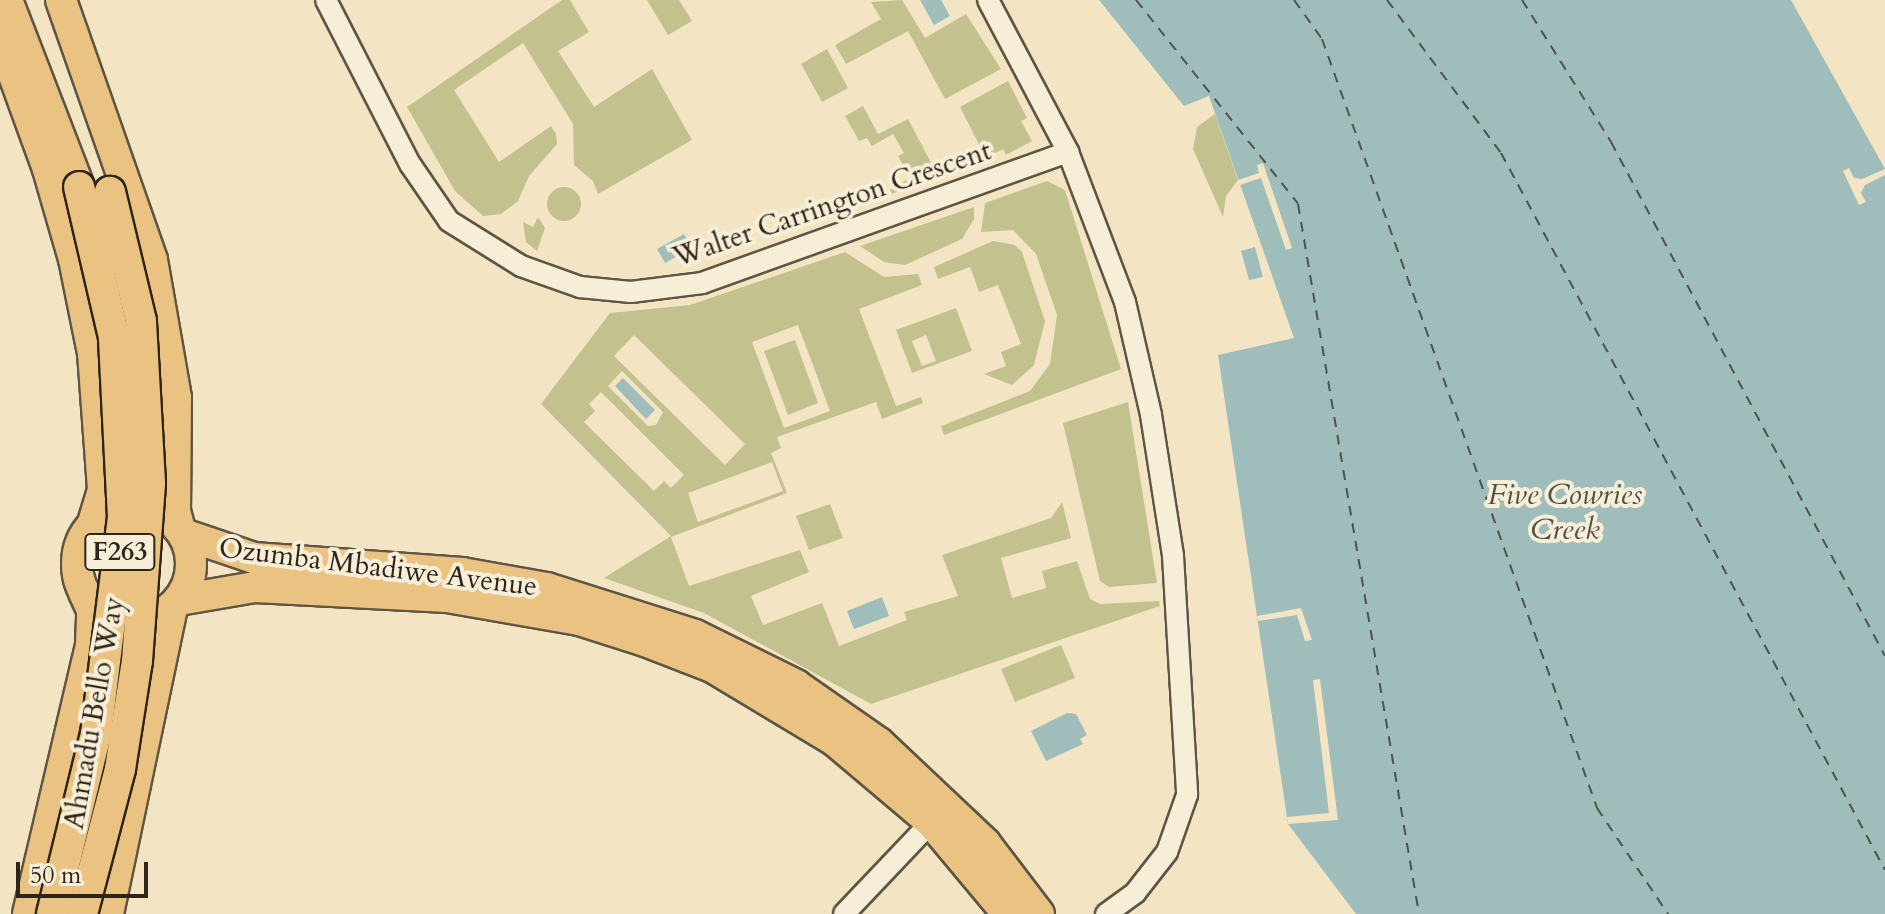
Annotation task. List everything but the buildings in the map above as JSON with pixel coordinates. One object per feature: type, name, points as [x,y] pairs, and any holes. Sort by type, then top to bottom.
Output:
[{"type":"highway","name":"Ahmadu Bello Way","points":[[7,0],[79,187],[114,337],[123,517],[96,734],[52,914]]},
{"type":"highway","name":"Ahmadu Bello Way","points":[[40,0],[110,192],[141,321],[149,390],[150,483],[132,692],[120,769],[82,914]]},
{"type":"highway","points":[[61,0],[152,260],[176,398],[175,511],[192,561],[176,603],[108,914]]},
{"type":"highway","points":[[0,37],[48,169],[74,259],[93,353],[103,490],[93,523],[77,557],[84,593],[92,610],[89,659],[28,914]]},
{"type":"highway","points":[[93,523],[106,513],[138,506],[169,518],[182,532]]},
{"type":"highway","name":"Ozumba Mbadiwe Avenue","points":[[182,532],[241,556],[462,573],[547,588],[626,609],[796,685],[879,743],[940,813],[1039,914]]},
{"type":"highway","name":"Ozumba Mbadiwe Avenue","points":[[176,603],[255,587],[447,597],[579,620],[712,667],[776,703],[940,813],[1008,914]]},
{"type":"highway","points":[[84,593],[109,615],[125,620],[158,616],[176,603]]},
{"type":"street","name":"Walter Carrington Crescent","points":[[326,0],[410,164],[449,221],[521,266],[580,287],[631,292],[702,283],[1068,152]]},
{"type":"street","points":[[988,0],[1068,152],[1125,302],[1151,415],[1173,556],[1188,761],[1187,795],[1167,852],[1135,893],[1106,914]]},
{"type":"street","points":[[844,914],[940,813]]},
{"type":"shaded area","points":[[562,0],[570,0],[589,32],[558,51],[594,107],[652,69],[692,140],[598,194],[593,181],[574,165],[573,124],[523,43],[454,90],[499,162],[551,126],[556,134],[557,144],[529,176],[518,201],[501,214],[483,216],[455,191],[407,107]]},
{"type":"shaded area","points":[[647,0],[679,0],[692,21],[668,35]]},
{"type":"shaded area","points":[[902,0],[925,38],[966,14],[1001,69],[945,99],[908,31],[846,64],[835,45],[881,19],[871,2]]},
{"type":"shaded area","points":[[827,49],[848,88],[822,102],[801,64]]},
{"type":"shaded area","points":[[1008,81],[1027,118],[1021,121],[1032,141],[1006,155],[1003,149],[986,158],[960,107]]},
{"type":"shaded area","points":[[863,106],[878,134],[908,119],[937,174],[892,194],[890,190],[910,178],[898,156],[904,153],[893,134],[872,146],[867,138],[859,141],[845,116]]},
{"type":"shaded area","points":[[1215,114],[1238,180],[1226,196],[1223,217],[1193,149],[1197,127]]},
{"type":"shaded area","points":[[1047,181],[1065,190],[1121,369],[944,435],[941,426],[1030,391],[1050,364],[1057,315],[1036,254],[1013,230],[981,232],[985,203]]},
{"type":"shaded area","points":[[564,187],[576,192],[581,204],[576,216],[564,221],[552,216],[547,204],[552,192]]},
{"type":"shaded area","points":[[974,207],[974,219],[962,239],[905,265],[884,262],[860,246]]},
{"type":"shaded area","points":[[538,217],[545,228],[537,251],[526,242],[523,222],[533,227]]},
{"type":"shaded area","points":[[993,241],[1015,245],[1022,252],[1045,321],[1034,365],[1012,385],[984,374],[1006,366],[1001,352],[1021,344],[998,285],[979,292],[970,267],[938,279],[934,267]]},
{"type":"shaded area","points":[[845,252],[884,277],[918,274],[922,285],[859,309],[896,406],[921,397],[923,403],[882,419],[876,402],[777,437],[781,448],[771,453],[787,493],[671,537],[689,586],[800,550],[809,572],[751,596],[763,625],[822,603],[839,646],[907,620],[904,612],[958,596],[942,555],[1051,518],[1062,502],[1071,538],[1001,558],[1012,598],[1046,588],[1042,571],[1077,561],[1090,599],[1100,604],[1159,601],[1160,606],[871,704],[704,613],[604,578],[671,536],[541,404],[610,313],[690,305]],"holes":[[[798,325],[830,411],[784,428],[752,342]],[[634,335],[745,444],[725,465],[614,356]],[[622,371],[663,412],[656,425],[648,426],[608,386]],[[601,392],[684,475],[671,488],[664,481],[654,491],[584,422],[595,411],[589,404]],[[772,462],[783,491],[698,522],[688,493]]]},
{"type":"shaded area","points":[[956,308],[972,351],[912,373],[896,330]],"holes":[[[926,335],[936,361],[922,366],[912,341]]]},
{"type":"shaded area","points":[[795,340],[818,403],[788,415],[764,351]]},
{"type":"shaded area","points":[[1128,402],[1157,583],[1109,587],[1100,581],[1063,423]]},
{"type":"shaded area","points":[[830,504],[843,538],[809,550],[796,516]]},
{"type":"shaded area","points":[[1061,645],[1075,678],[1015,702],[1001,669]]},
{"type":"water","points":[[920,0],[941,0],[950,16],[934,25]]},
{"type":"water","name":"Five Cowries Creek","points":[[1099,0],[1791,0],[1885,169],[1885,914],[1356,914],[1288,824],[1218,355],[1294,338],[1209,96],[1184,106]]},
{"type":"water","points":[[684,234],[692,248],[665,263],[657,249]]},
{"type":"water","points":[[1255,247],[1263,277],[1249,280],[1241,251]]},
{"type":"water","points":[[623,378],[655,410],[646,419],[615,386]]},
{"type":"water","points":[[882,597],[889,616],[854,629],[847,611]]},
{"type":"water","points":[[1067,713],[1076,714],[1087,735],[1080,739],[1083,744],[1046,761],[1031,731]]},
{"type":"pier","points":[[1263,163],[1292,248],[1286,250],[1261,178],[1240,185],[1238,180],[1259,173],[1257,165]]},
{"type":"pier","points":[[1849,168],[1854,178],[1862,179],[1885,169],[1885,175],[1865,185],[1861,193],[1866,202],[1859,205],[1843,171]]},
{"type":"pier","points":[[1301,608],[1312,640],[1305,641],[1297,615],[1258,621],[1257,616]]},
{"type":"pier","points":[[1320,679],[1338,820],[1288,824],[1287,817],[1329,813],[1313,680]]},
{"type":"ferry route","points":[[1136,0],[1298,204],[1419,914]]},
{"type":"ferry route","points":[[1294,0],[1322,39],[1597,808],[1668,914]]},
{"type":"ferry route","points":[[1387,0],[1501,153],[1885,870]]},
{"type":"ferry route","points":[[1522,0],[1611,142],[1885,656]]}]
